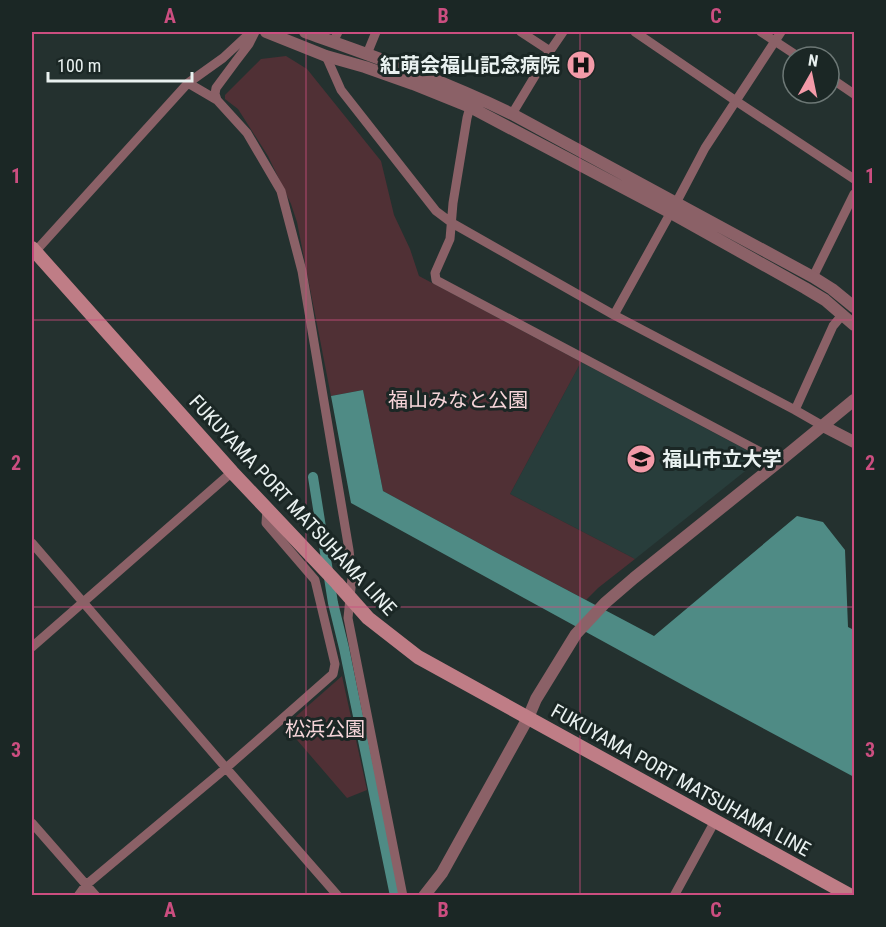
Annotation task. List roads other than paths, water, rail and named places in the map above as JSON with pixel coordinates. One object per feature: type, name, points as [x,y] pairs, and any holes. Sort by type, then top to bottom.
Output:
[{"type":"main road","name":"FUKUYAMA PORT MATSUHAMA LINE","points":[[33,252],[368,618],[418,657],[851,896]]},
{"type":"street","points":[[33,252],[188,83],[223,58],[253,32]]},
{"type":"street","points":[[217,100],[216,88],[249,44],[253,32]]},
{"type":"street","points":[[266,32],[326,56],[394,77],[470,107],[813,277],[832,289],[851,306],[855,325]]},
{"type":"street","points":[[305,32],[336,37],[367,54],[473,95],[512,114],[674,208],[825,300],[851,306]]},
{"type":"street","points":[[367,54],[376,32]]},
{"type":"street","points":[[521,32],[550,51]]},
{"type":"street","points":[[512,114],[563,32]]},
{"type":"street","points":[[635,32],[855,179]]},
{"type":"street","points":[[761,32],[781,45]]},
{"type":"street","points":[[614,315],[705,148],[781,32]]},
{"type":"street","points":[[326,56],[341,90],[436,211],[452,223],[614,315],[855,442]]},
{"type":"street","points":[[188,83],[217,100],[247,133],[281,191],[302,271],[349,550],[352,578],[348,618],[403,896]]},
{"type":"street","points":[[841,85],[855,94]]},
{"type":"street","points":[[470,107],[453,203],[450,240],[435,273],[436,280],[766,455],[776,464]]},
{"type":"street","points":[[813,277],[855,194]]},
{"type":"street","points":[[795,410],[833,326],[851,306]]},
{"type":"street","points":[[423,896],[442,873],[528,718],[536,699],[576,634],[605,603],[658,558],[855,400]]},
{"type":"street","points":[[32,646],[232,472]]},
{"type":"street","points":[[78,896],[86,885],[226,768],[333,674],[335,664],[315,580],[266,524],[267,509]]},
{"type":"street","points":[[32,543],[338,896]]},
{"type":"street","points":[[674,896],[715,821]]},
{"type":"street","points":[[32,823],[96,896]]},
{"type":"water","points":[[363,390],[383,491],[654,636],[797,516],[823,522],[845,550],[848,627],[854,630],[854,777],[351,503],[331,396]]},
{"type":"waterway","points":[[313,477],[333,603],[395,896]]},
{"type":"place","name":"紅萌会福山記念病院","points":[[581,65]]},
{"type":"place","name":"福山市立大学","points":[[641,459]]},
{"type":"park label","name":"福山みなと公園","points":[[458,400]]},
{"type":"park label","name":"松浜公園","points":[[325,729]]}]
